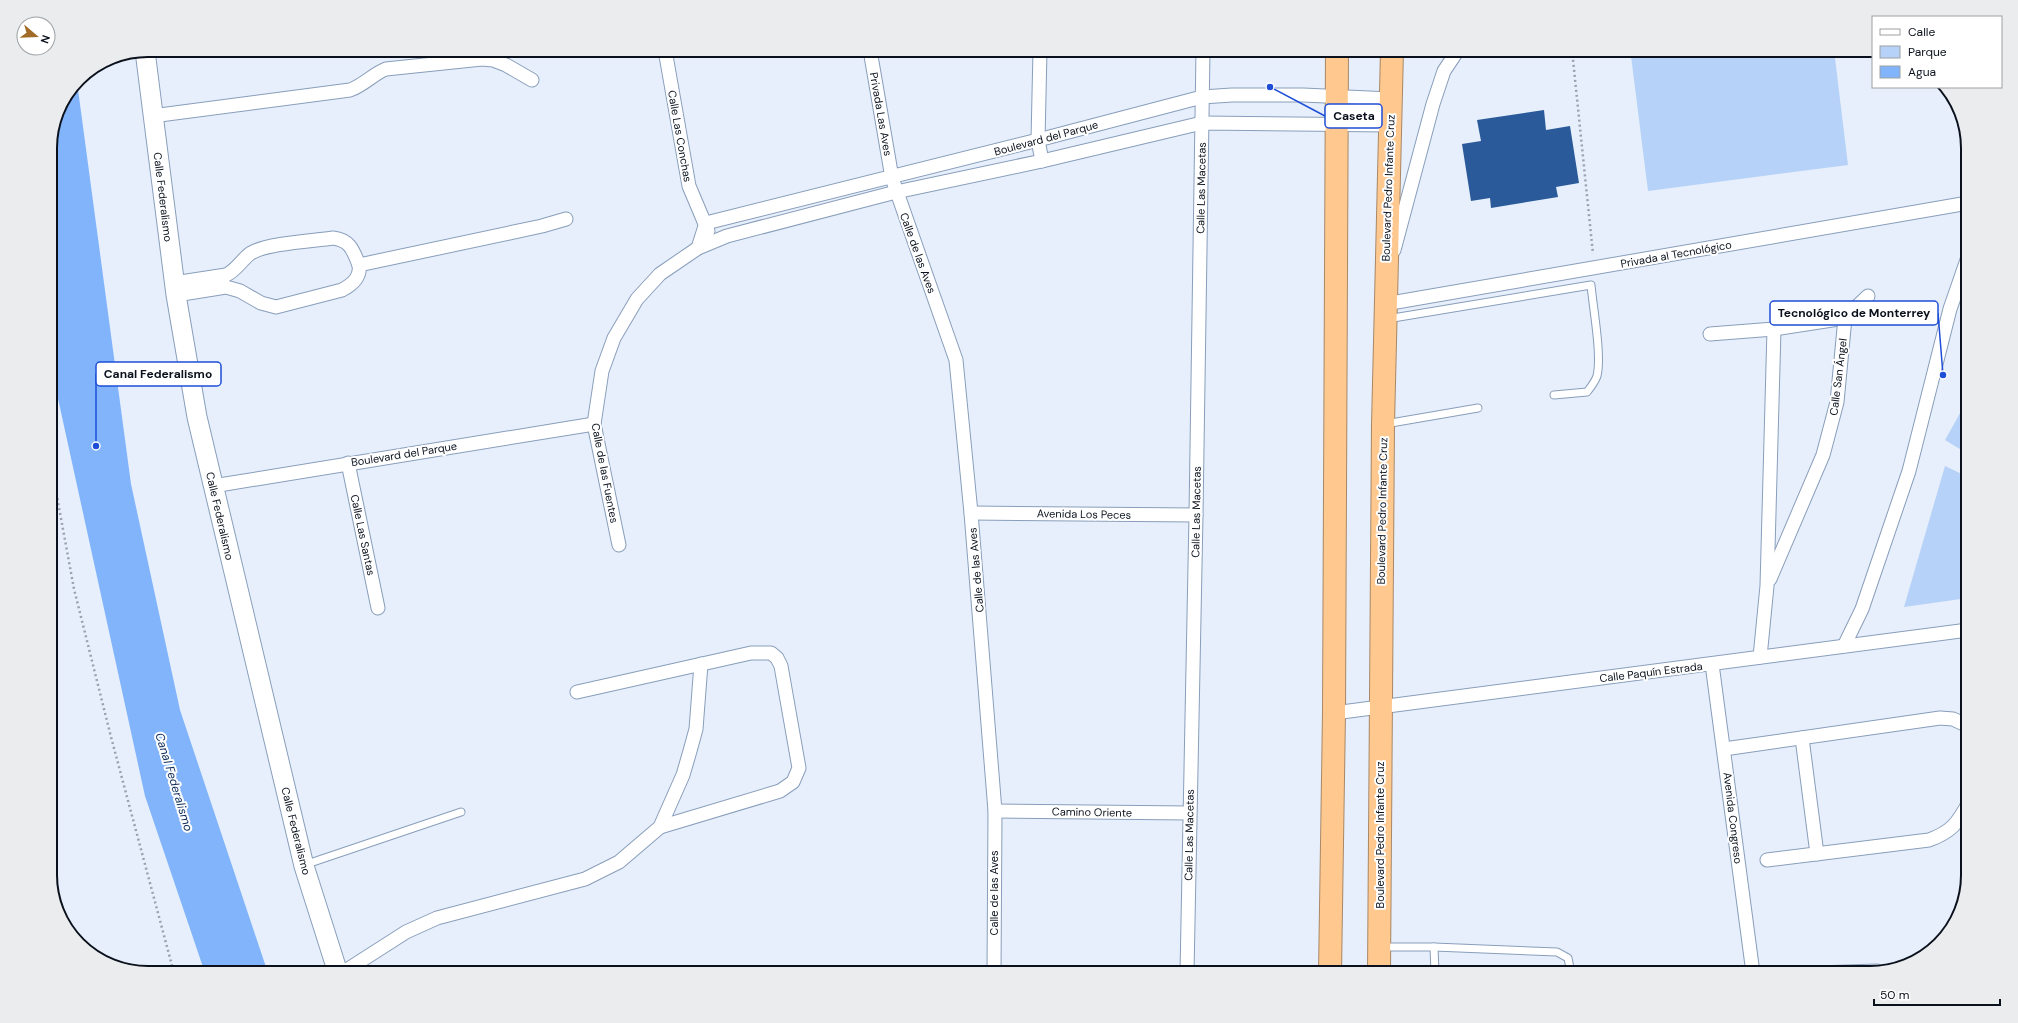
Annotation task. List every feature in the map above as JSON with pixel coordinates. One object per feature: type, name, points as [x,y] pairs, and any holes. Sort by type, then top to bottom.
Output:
[{"type":"highway","points":[[1330,966],[1334,713],[1337,57]]},
{"type":"highway","name":"Boulevard Pedro Infante Cruz","points":[[1379,966],[1383,425],[1392,57]]},
{"type":"main road","name":"Calle Federalismo","points":[[146,57],[175,289],[190,383],[213,486],[304,866],[336,966]]},
{"type":"street","name":"Calle Las Conchas","points":[[666,57],[689,186],[706,224],[711,242]]},
{"type":"street","name":"Privada Las Aves","points":[[871,57],[892,178]]},
{"type":"street","points":[[1040,57],[1038,140],[1042,161]]},
{"type":"street","name":"Calle Las Macetas","points":[[1187,966],[1203,57]]},
{"type":"street","points":[[1385,304],[1433,104],[1444,72],[1454,57]]},
{"type":"street","points":[[152,116],[350,90],[358,87],[378,72],[386,69],[468,60],[493,60],[532,80]]},
{"type":"street","name":"Boulevard del Parque","points":[[706,224],[892,178],[1202,97],[1232,95],[1391,99]]},
{"type":"street","name":"Boulevard del Parque","points":[[711,242],[727,236],[896,192],[1042,161],[1202,124],[1304,124],[1336,126],[1390,125]]},
{"type":"street","name":"Calle de las Aves","points":[[892,178],[956,360],[971,512],[995,811],[994,966]]},
{"type":"street","name":"Privada al Tecnológico","points":[[1385,304],[1961,204]]},
{"type":"street","points":[[359,265],[542,226],[566,219]]},
{"type":"street","points":[[698,248],[706,224]]},
{"type":"street","points":[[333,238],[340,239],[349,244],[360,270],[357,278],[351,285],[342,290],[276,307],[261,303],[234,289],[226,287],[175,289],[226,275],[232,272],[246,257],[259,249],[333,238]]},
{"type":"street","name":"Calle de las Fuentes","points":[[619,545],[594,424],[602,371],[614,338],[625,317],[647,286],[660,274],[698,248],[711,242]]},
{"type":"street","points":[[246,257],[240,274],[240,282],[246,295]]},
{"type":"street","points":[[1844,646],[1862,609],[1909,472],[1950,309],[1961,277]]},
{"type":"street","points":[[1710,334],[1774,329],[1845,318],[1868,296]]},
{"type":"street","name":"Calle San Ángel","points":[[1767,586],[1823,455],[1837,402],[1845,318]]},
{"type":"street","name":"Calle San Ángel","points":[[1760,658],[1767,586],[1774,329]]},
{"type":"street","name":"Boulevard del Parque","points":[[213,486],[594,424]]},
{"type":"street","name":"Calle Las Santas","points":[[348,463],[378,608]]},
{"type":"street","name":"Avenida Los Peces","points":[[971,512],[1196,515]]},
{"type":"street","name":"Calle Paquín Estrada","points":[[1334,713],[1961,631]]},
{"type":"street","points":[[353,966],[406,932],[437,918],[585,878],[604,871],[619,862],[660,827],[780,791],[787,787],[797,775],[798,768],[784,678],[777,658],[771,653],[762,652],[701,664],[577,692]]},
{"type":"street","points":[[660,827],[683,775],[696,729],[701,664]]},
{"type":"street","name":"Avenida Congreso","points":[[1712,664],[1752,966]]},
{"type":"street","points":[[1724,749],[1940,718],[1961,723]]},
{"type":"street","points":[[1802,738],[1817,854]]},
{"type":"street","name":"Camino Oriente","points":[[995,811],[1189,812]]},
{"type":"street","points":[[1767,860],[1928,840],[1950,830],[1961,816]]},
{"type":"lane","points":[[1385,304],[1590,285],[1598,360],[1597,376],[1587,392],[1554,395]]},
{"type":"lane","points":[[1383,425],[1478,408]]},
{"type":"lane","points":[[304,866],[461,812]]},
{"type":"lane","points":[[1380,947],[1434,947],[1556,952],[1568,958],[1570,966]]},
{"type":"lane","points":[[1434,947],[1435,966]]},
{"type":"path","points":[[1573,57],[1594,268]]},
{"type":"path","points":[[57,497],[74,589],[111,737],[172,966]]},
{"type":"green space","points":[[1631,57],[1835,57],[1848,165],[1648,191]]},
{"type":"green space","points":[[1961,411],[1961,450],[1945,440]]},
{"type":"green space","points":[[1945,466],[1961,474],[1961,599],[1904,607]]},
{"type":"water","points":[[78,90],[131,484],[180,710],[266,966],[203,966],[145,796],[57,394],[57,142],[60,124],[66,108],[72,97]]},
{"type":"building","points":[[1544,110],[1546,130],[1570,126],[1579,183],[1556,187],[1558,197],[1491,208],[1490,198],[1471,201],[1462,144],[1481,141],[1477,120]]},
{"type":"place","name":"Caseta","points":[[1270,87]]},
{"type":"place","name":"Tecnológico de Monterrey","points":[[1943,375]]},
{"type":"place","name":"Canal Federalismo","points":[[96,446]]}]
